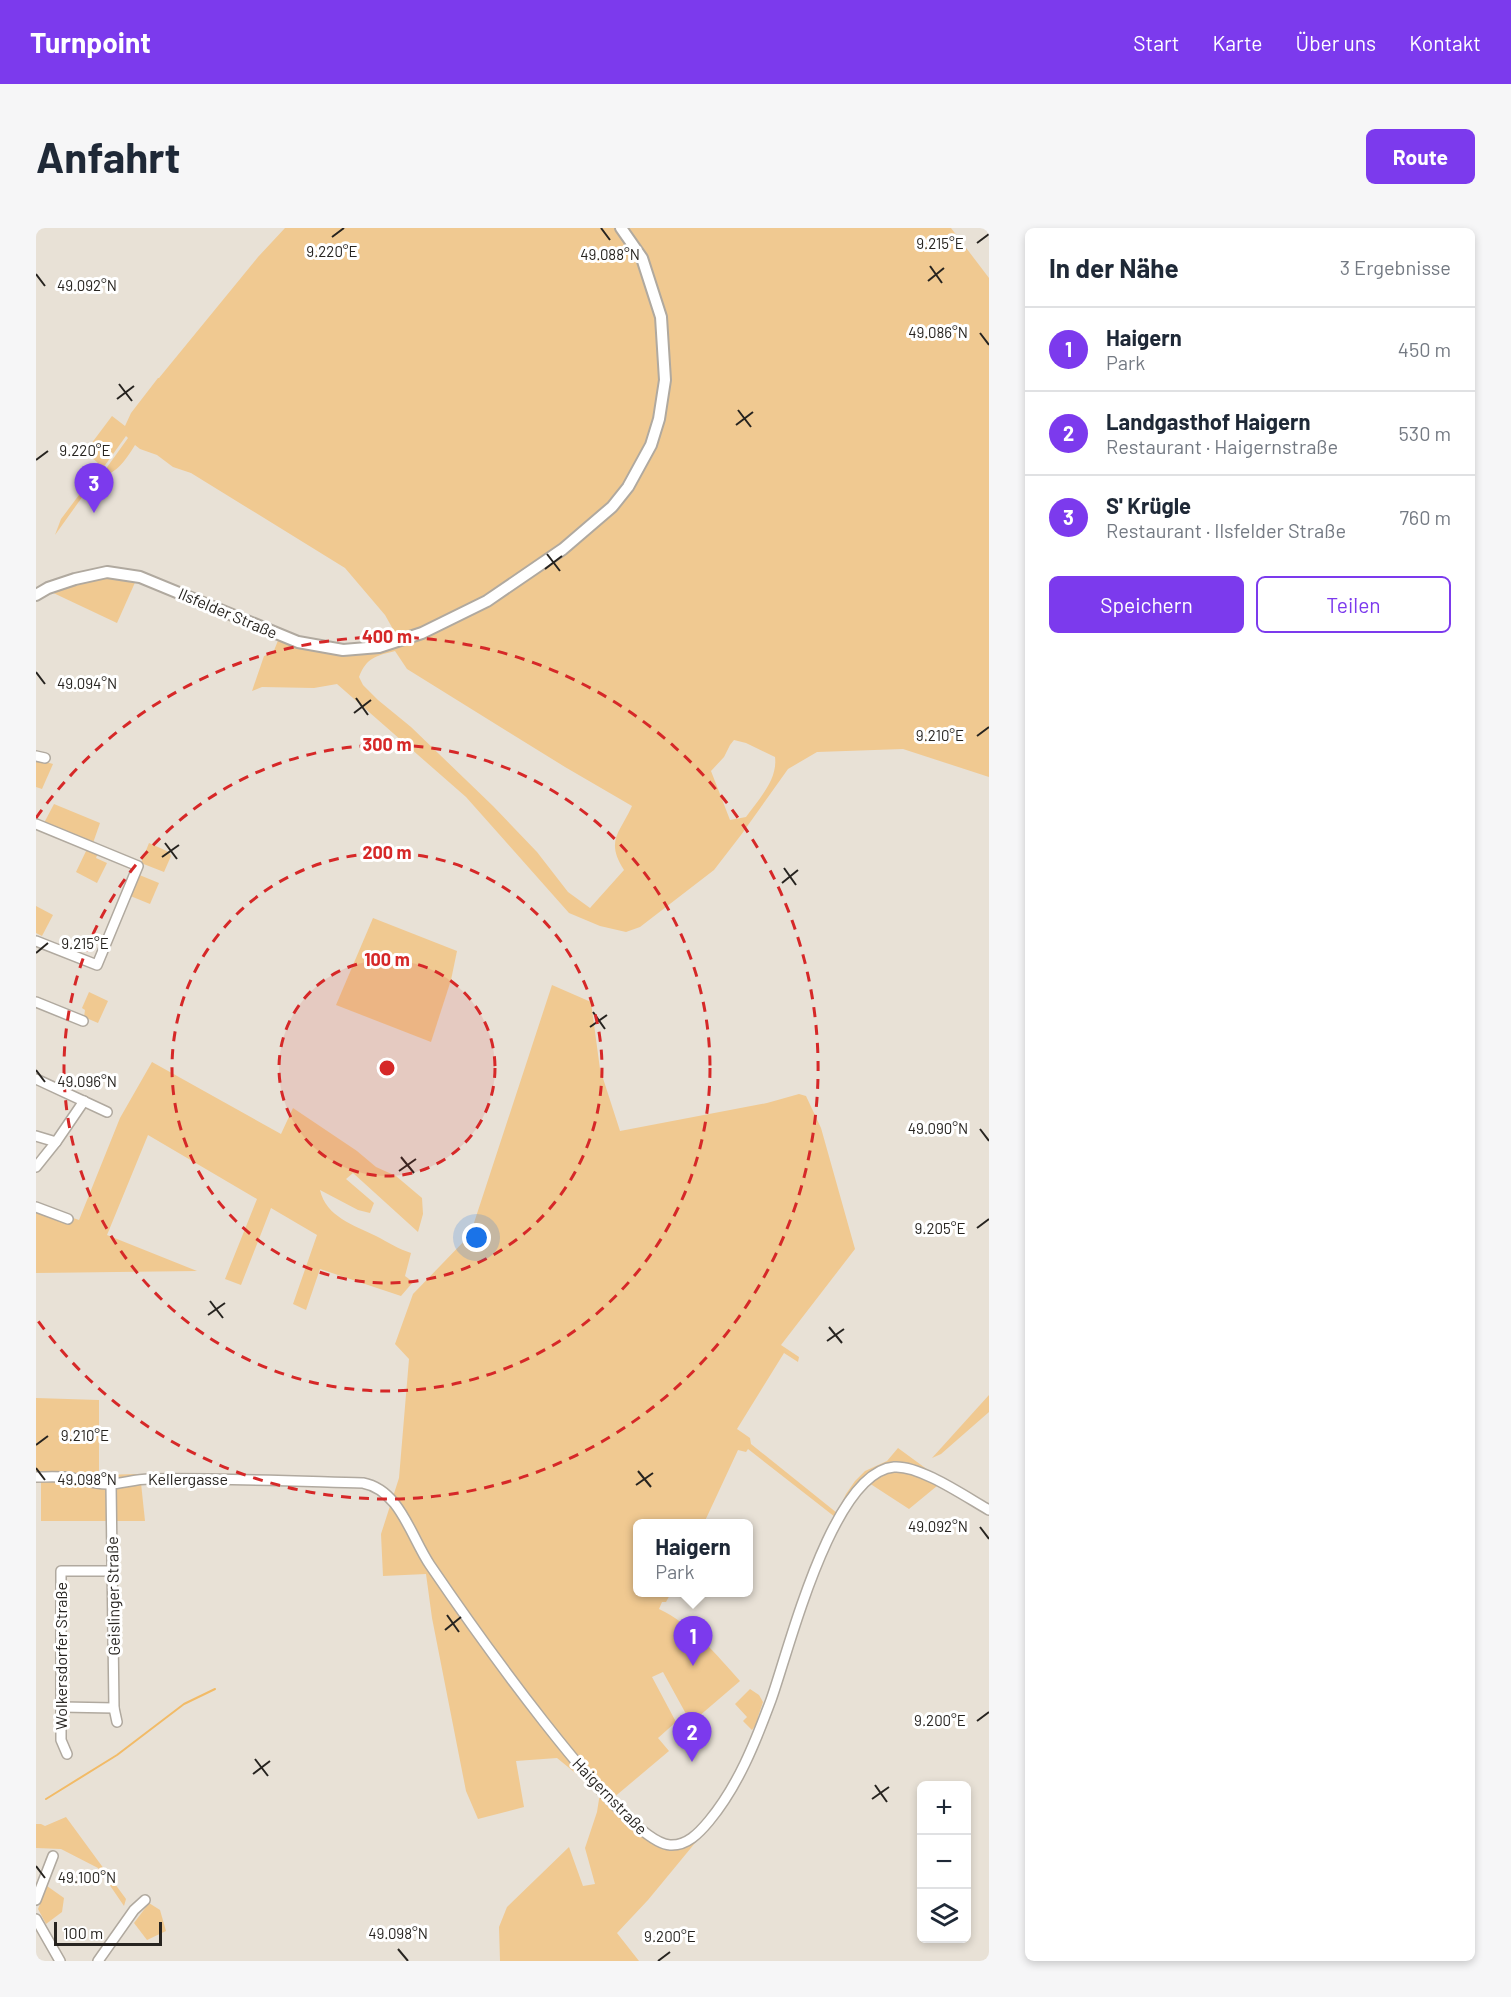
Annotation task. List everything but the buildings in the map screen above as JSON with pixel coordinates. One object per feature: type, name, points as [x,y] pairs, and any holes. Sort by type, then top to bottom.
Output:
[{"type":"main road","name":"Ilsfelder Straße","points":[[36,595],[48,588],[75,579],[107,572],[140,577],[298,642],[343,650],[379,647],[422,633],[487,601],[563,549],[612,507],[628,487],[651,445],[659,419],[665,380],[661,317],[642,258],[621,228]]},
{"type":"street","points":[[36,824],[138,866],[97,965],[36,940]]},
{"type":"street","points":[[36,1002],[83,1021]]},
{"type":"street","points":[[36,1079],[107,1112]]},
{"type":"street","points":[[36,1167],[84,1101]]},
{"type":"street","points":[[36,1136],[56,1142]]},
{"type":"street","points":[[36,1207],[68,1219]]},
{"type":"street","name":"Haigernstraße","points":[[270,1480],[363,1483],[376,1485],[384,1491],[397,1507],[434,1571],[501,1665],[580,1768],[645,1834],[661,1844],[672,1845],[689,1840],[698,1834],[719,1809],[739,1776],[773,1694],[812,1575],[851,1497],[863,1483],[884,1469],[895,1467],[911,1469],[989,1510]]},
{"type":"street","name":"Kellergasse","points":[[36,1477],[71,1478],[87,1483],[111,1484],[121,1484],[133,1479],[270,1480]]},
{"type":"street","name":"Geislinger Straße","points":[[111,1484],[114,1708],[117,1722]]},
{"type":"street","name":"Wolkersdorfer Straße","points":[[68,1754],[61,1740],[61,1571],[112,1571]]},
{"type":"street","points":[[62,1707],[114,1708]]},
{"type":"street","points":[[36,1900],[53,1856]]},
{"type":"street","points":[[98,1961],[134,1910],[145,1900]]},
{"type":"street","points":[[36,1919],[58,1960]]},
{"type":"shaded area","points":[[285,228],[951,228],[989,278],[989,777],[903,749],[817,752],[788,769],[714,870],[640,927],[626,932],[600,926],[569,913],[466,797],[337,684],[314,688],[262,687],[252,691],[264,656],[273,653],[279,638],[354,647],[383,643],[398,638],[385,615],[345,568],[191,473],[173,467],[157,455],[135,445],[112,473],[100,477],[128,438],[126,436],[55,535],[61,519],[98,463],[85,452],[112,416],[125,426],[131,413],[158,378],[258,257]],"holes":[[[395,651],[407,669],[632,806],[619,830],[615,844],[618,860],[624,870],[590,908],[568,892],[537,852],[493,806],[411,727],[363,685],[359,677],[365,665],[377,656]],[[734,740],[746,743],[775,757],[775,765],[770,782],[746,817],[730,820],[711,771],[724,757]]]},
{"type":"shaded area","points":[[107,574],[137,578],[117,623],[47,590]]},
{"type":"shaded area","points":[[36,759],[53,764],[42,789],[36,787]]},
{"type":"shaded area","points":[[54,804],[100,823],[93,843],[44,823]]},
{"type":"shaded area","points":[[149,843],[169,852],[171,856],[164,872],[141,863]]},
{"type":"shaded area","points":[[87,849],[98,853],[96,858],[107,863],[97,883],[76,872]]},
{"type":"shaded area","points":[[137,874],[159,883],[150,904],[128,895]]},
{"type":"shaded area","points":[[36,906],[53,915],[42,936],[36,933]]},
{"type":"shaded area","points":[[373,918],[457,951],[451,980],[431,1042],[336,1005]]},
{"type":"shaded area","points":[[552,985],[591,1002],[600,1069],[620,1131],[767,1103],[799,1094],[806,1096],[821,1128],[855,1249],[781,1345],[799,1357],[798,1362],[784,1353],[737,1429],[750,1438],[751,1444],[837,1513],[855,1481],[865,1471],[887,1461],[898,1448],[943,1481],[909,1509],[869,1483],[835,1517],[748,1449],[746,1452],[738,1450],[706,1519],[633,1519],[633,1597],[669,1597],[666,1602],[662,1602],[659,1609],[693,1632],[740,1681],[691,1723],[663,1672],[652,1677],[676,1722],[658,1738],[669,1751],[612,1799],[645,1837],[663,1847],[673,1849],[714,1820],[648,1900],[617,1933],[639,1961],[500,1961],[499,1927],[507,1907],[569,1847],[583,1886],[595,1884],[585,1848],[597,1812],[600,1793],[557,1758],[516,1761],[524,1807],[478,1819],[466,1791],[432,1618],[426,1574],[383,1576],[381,1534],[399,1478],[409,1359],[395,1344],[413,1294],[470,1235]]},
{"type":"shaded area","points":[[89,992],[108,1001],[98,1023],[84,1017],[85,1010],[82,1008]]},
{"type":"shaded area","points":[[152,1062],[281,1134],[293,1108],[357,1151],[376,1167],[396,1176],[422,1198],[423,1214],[418,1232],[353,1173],[346,1179],[374,1203],[370,1213],[358,1210],[320,1190],[328,1207],[342,1219],[411,1253],[405,1276],[413,1282],[401,1296],[320,1269],[306,1310],[293,1304],[317,1235],[271,1208],[241,1285],[225,1279],[257,1199],[148,1135],[107,1235],[197,1271],[36,1273],[36,1205],[79,1220],[120,1118]]},
{"type":"shaded area","points":[[989,1395],[989,1412],[941,1454],[932,1458]]},
{"type":"shaded area","points":[[36,1398],[99,1400],[99,1475],[138,1474],[124,1480],[36,1475]]},
{"type":"shaded area","points":[[41,1478],[141,1483],[145,1521],[41,1521]]},
{"type":"shaded area","points":[[750,1689],[759,1695],[763,1702],[758,1722],[752,1730],[743,1721],[747,1717],[735,1704]]},
{"type":"shaded area","points":[[66,1817],[126,1899],[124,1906],[98,1868],[61,1849],[36,1848],[36,1824],[45,1826]]},
{"type":"shaded area","points":[[47,1886],[64,1898],[62,1912],[46,1924],[38,1909]]},
{"type":"shaded area","points":[[149,1903],[160,1910],[166,1931],[147,1940],[134,1923]]},
{"type":"waterway","points":[[46,1799],[117,1755],[184,1704],[215,1689]]},
{"type":"place","name":"S' Krügle","points":[[94,513]]},
{"type":"place","name":"Haigern","points":[[693,1666]]},
{"type":"place","name":"Landgasthof Haigern","points":[[692,1762]]}]
